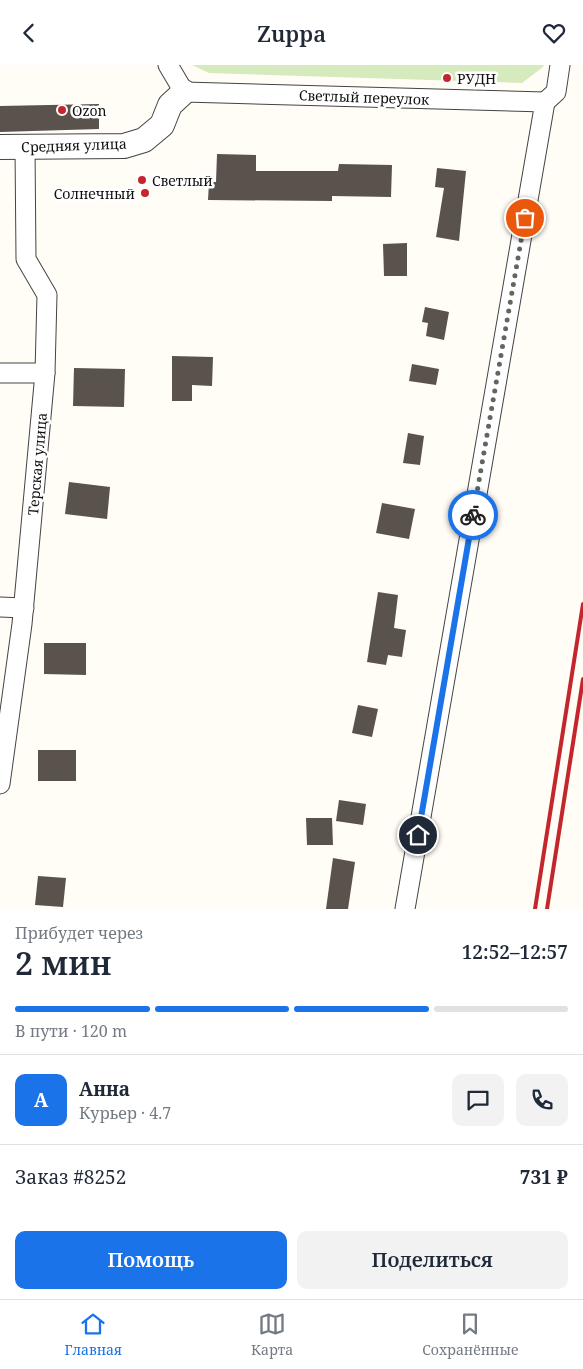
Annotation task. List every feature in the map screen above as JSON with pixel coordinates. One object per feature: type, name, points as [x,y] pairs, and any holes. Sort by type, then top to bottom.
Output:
[{"type":"street","points":[[168,65],[184,92]]},
{"type":"street","points":[[405,909],[545,102],[556,92],[560,65]]},
{"type":"street","name":"Светлый переулок","points":[[184,92],[545,102]]},
{"type":"street","name":"Средняя улица","points":[[0,147],[124,146],[144,140],[162,125],[170,105],[184,92]]},
{"type":"street","name":"Терская улица","points":[[0,784],[24,609],[45,373],[48,295],[26,259],[25,147]]},
{"type":"street","points":[[0,373],[45,373]]},
{"type":"street","points":[[0,607],[24,609]]},
{"type":"green space","name":"РУДН","points":[[192,65],[544,65],[522,83],[209,73]]},
{"type":"building","points":[[99,104],[99,129],[0,132],[0,106]]},
{"type":"building","points":[[217,154],[256,155],[256,171],[338,171],[339,164],[392,165],[391,197],[332,196],[332,201],[208,200],[209,182],[216,182]]},
{"type":"building","points":[[437,168],[466,171],[459,241],[436,237],[444,188],[435,187]]},
{"type":"building","points":[[407,243],[407,276],[384,276],[383,244]]},
{"type":"building","points":[[425,307],[449,312],[444,340],[426,336],[428,323],[422,322]]},
{"type":"building","points":[[172,356],[213,357],[212,386],[192,385],[192,401],[172,401]]},
{"type":"building","points":[[412,364],[439,369],[436,385],[409,381]]},
{"type":"building","points":[[74,368],[125,369],[124,407],[73,406]]},
{"type":"building","points":[[408,433],[424,436],[420,465],[403,463]]},
{"type":"building","points":[[69,482],[110,487],[107,519],[65,514]]},
{"type":"building","points":[[382,503],[415,509],[409,539],[376,533]]},
{"type":"building","points":[[378,592],[398,595],[394,628],[406,630],[402,657],[388,655],[386,665],[367,662]]},
{"type":"building","points":[[44,643],[86,643],[86,675],[44,674]]},
{"type":"building","points":[[358,705],[378,709],[372,737],[352,733]]},
{"type":"building","points":[[38,750],[76,750],[76,781],[38,781]]},
{"type":"building","points":[[339,800],[366,804],[363,825],[336,821]]},
{"type":"building","points":[[306,818],[332,818],[333,845],[307,845]]},
{"type":"building","points":[[333,858],[355,862],[348,909],[326,909]]},
{"type":"building","points":[[38,876],[66,878],[63,907],[35,905]]},
{"type":"railway","points":[[535,909],[583,604]]},
{"type":"railway","points":[[547,909],[583,679]]},
{"type":"way so far","points":[[473,515],[525,218]]},
{"type":"place","name":"РУДН","points":[[447,78]]},
{"type":"place","name":"Ozon","points":[[62,110]]},
{"type":"place","name":"Светлый","points":[[142,180]]},
{"type":"place","name":"Солнечный","points":[[145,193]]},
{"type":"route","points":[[418,835],[473,515]]}]
